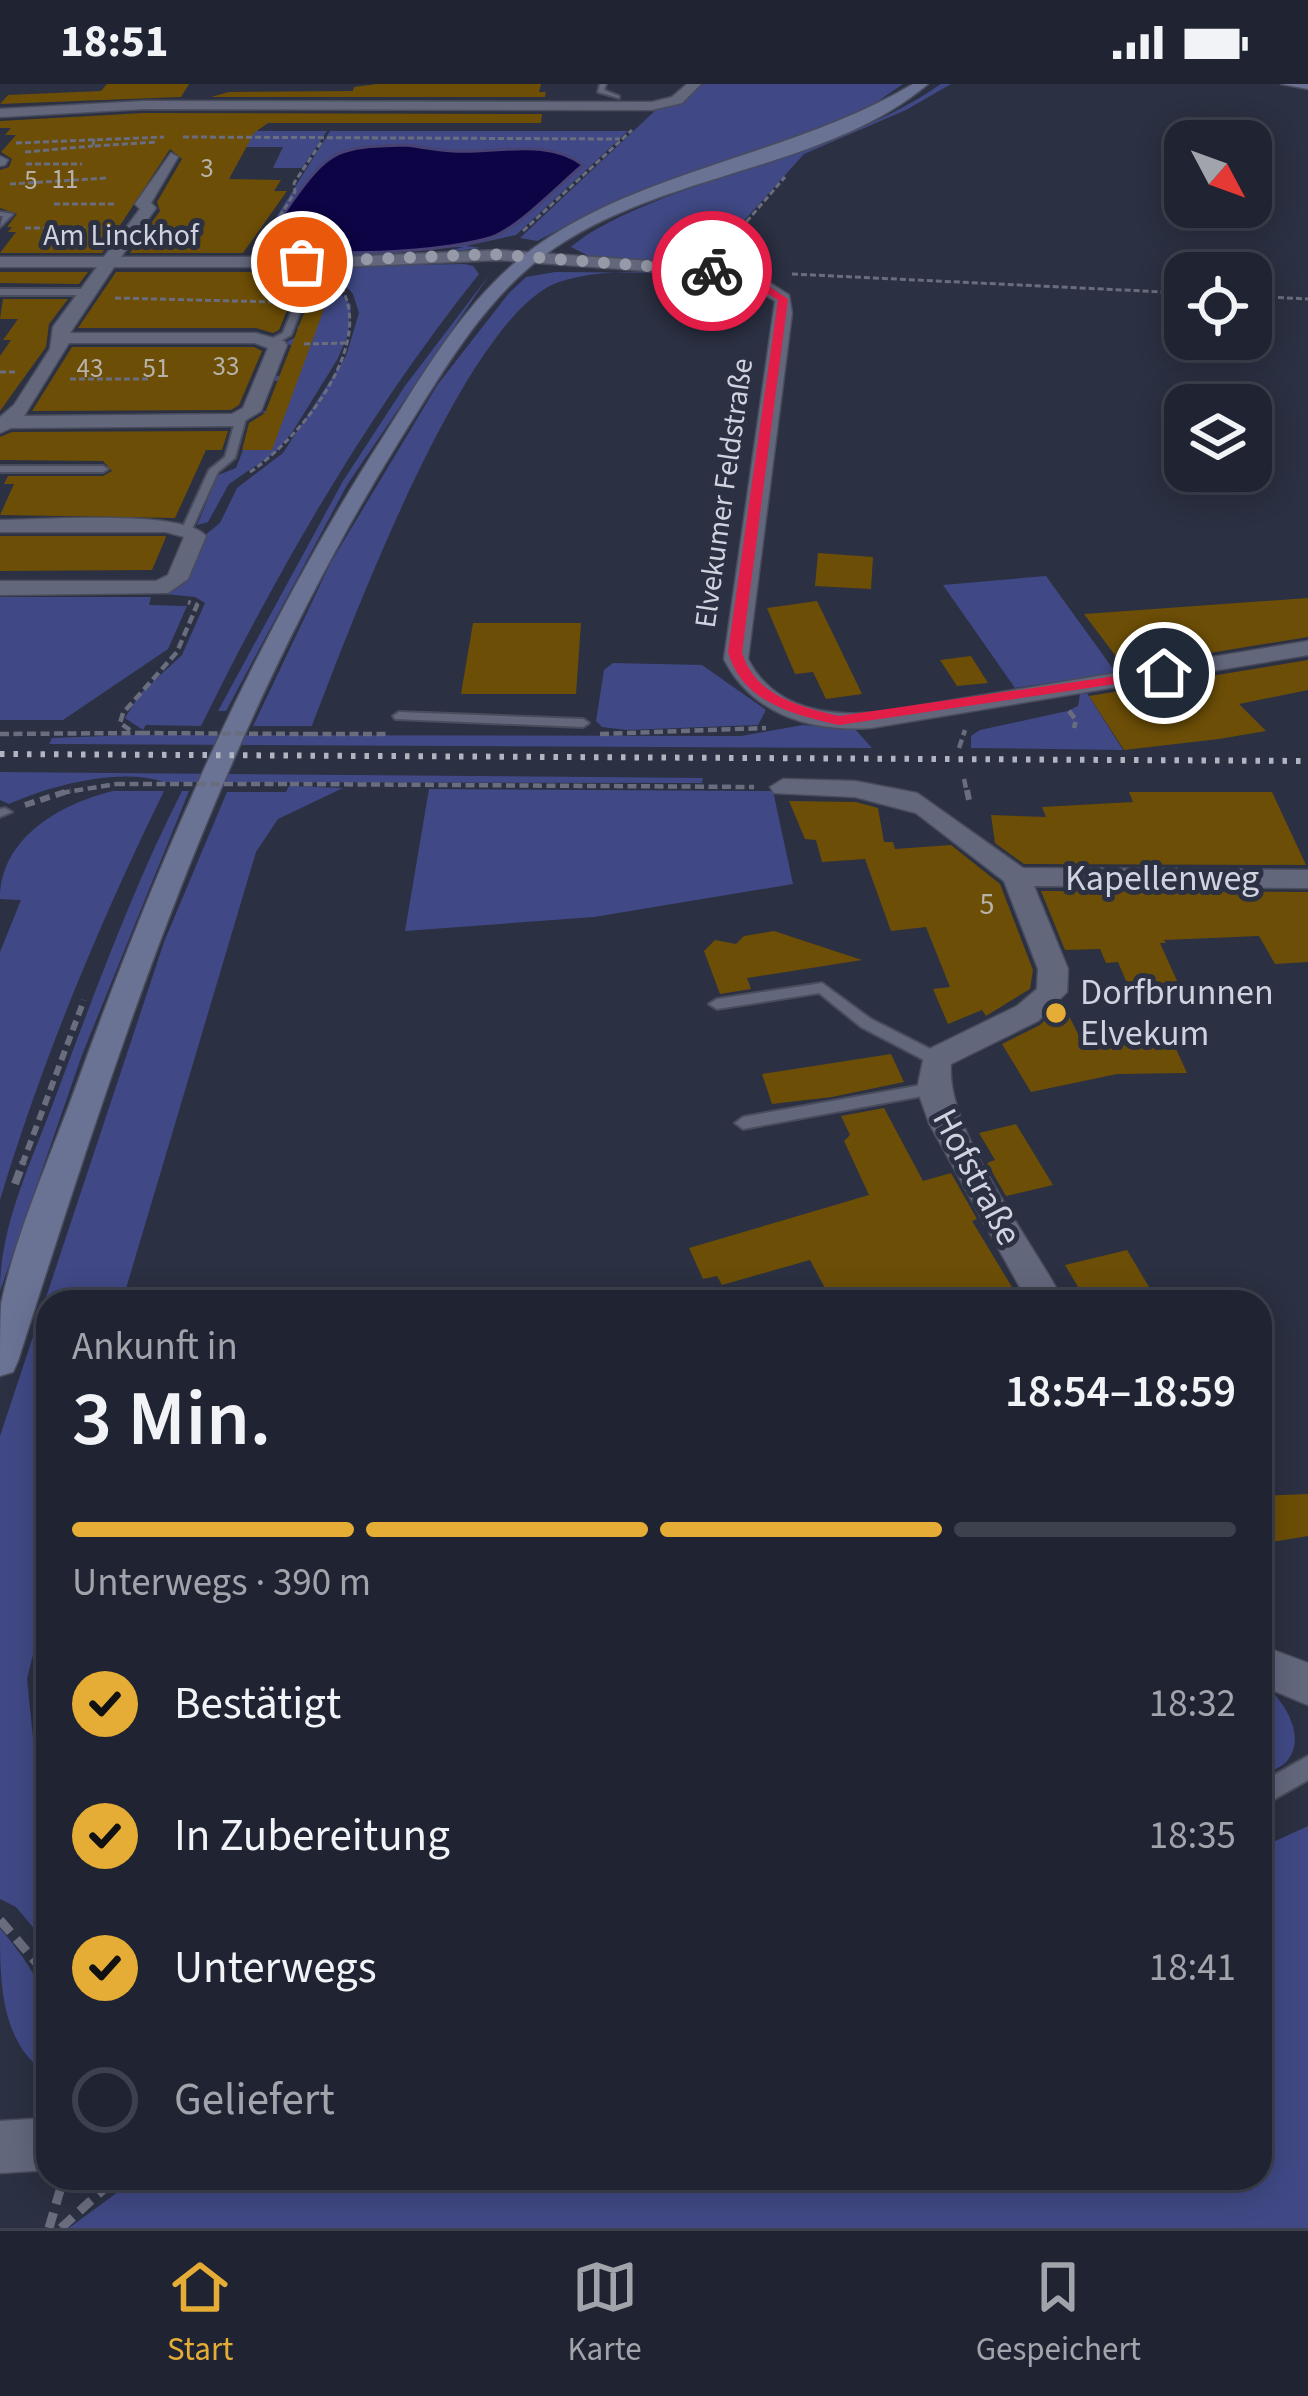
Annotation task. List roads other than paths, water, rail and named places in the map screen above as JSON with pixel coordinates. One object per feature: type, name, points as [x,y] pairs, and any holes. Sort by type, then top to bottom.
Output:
[{"type":"main road","points":[[1287,84],[1308,85]]},
{"type":"main road","points":[[0,1361],[81,1114],[149,932],[258,678],[329,540],[390,439],[475,317],[530,259],[619,208],[817,138],[919,85]]},
{"type":"street","points":[[270,106],[283,84]]},
{"type":"street","points":[[0,113],[124,106],[663,104],[681,98],[695,84]]},
{"type":"street","points":[[124,106],[140,87]]},
{"type":"street","points":[[584,87],[610,89]]},
{"type":"street","points":[[567,88],[584,106]]},
{"type":"street","points":[[2,424],[22,409],[59,349],[58,338],[83,295],[148,208],[143,204],[174,145]]},
{"type":"street","name":"Am Linckhof","points":[[0,262],[342,262],[482,254],[530,259]]},
{"type":"street","name":"Elvekumer Feldstraße","points":[[530,259],[704,271],[754,281],[783,299],[735,652],[741,672],[754,686],[794,711],[839,721],[912,713],[1308,648]]},
{"type":"street","points":[[2,424],[242,418],[251,411],[278,344],[58,338]]},
{"type":"street","points":[[0,526],[187,529],[195,539],[177,579],[154,589],[0,588]]},
{"type":"street","points":[[783,788],[855,790],[908,799],[1016,877]]},
{"type":"street","name":"Kapellenweg","points":[[1016,877],[1308,879]]},
{"type":"street","name":"Hofstraße","points":[[1016,877],[1053,969],[1052,992],[1033,1010],[954,1045],[934,1074],[945,1123],[1039,1290]]},
{"type":"street","points":[[1272,1670],[1307,1686]]},
{"type":"street","points":[[0,2147],[36,2145]]},
{"type":"lane","points":[[0,214],[9,214],[0,225]]},
{"type":"lane","points":[[274,341],[286,335],[311,273]]},
{"type":"lane","points":[[0,292],[83,295]]},
{"type":"lane","points":[[187,529],[214,470],[230,458],[242,418]]},
{"type":"lane","points":[[0,469],[103,469]]},
{"type":"lane","points":[[399,716],[583,722]]},
{"type":"lane","points":[[718,1004],[822,988],[934,1074]]},
{"type":"lane","points":[[742,1123],[934,1074]]},
{"type":"lane","points":[[1272,1789],[1308,1768]]},
{"type":"railway","points":[[0,754],[1308,761]]},
{"type":"place","name":"Dorfbrunnen Elvekum","points":[[1056,1013]]}]
